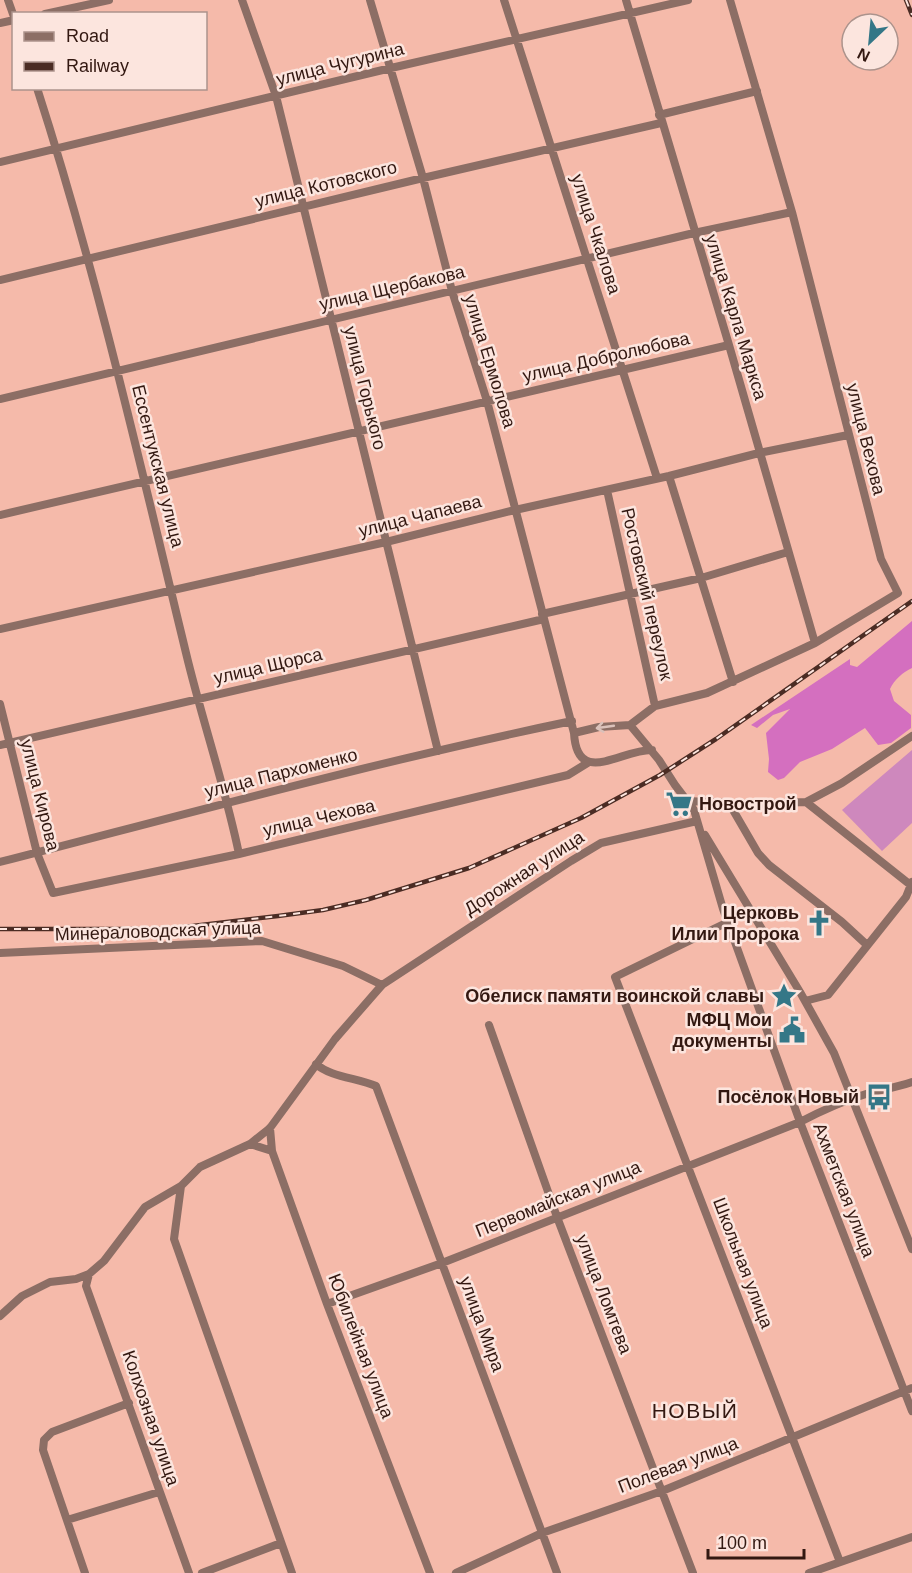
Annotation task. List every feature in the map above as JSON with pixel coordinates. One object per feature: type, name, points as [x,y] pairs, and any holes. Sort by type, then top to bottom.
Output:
[{"type":"street","points":[[54,12],[109,0]]},
{"type":"street","name":"улица Горького","points":[[242,0],[276,96],[438,751]]},
{"type":"street","name":"улица Ермолова","points":[[370,0],[423,177],[452,291],[487,401],[514,510],[572,721],[577,751],[584,760],[589,762]]},
{"type":"street","name":"улица Чкалова","points":[[504,0],[657,478]]},
{"type":"street","name":"улица Карла Маркса","points":[[626,0],[815,643]]},
{"type":"street","name":"улица Чугурина","points":[[0,162],[391,68],[688,0]]},
{"type":"street","name":"улица Вехова","points":[[630,725],[656,706],[707,693],[815,643],[898,593],[880,560],[792,212],[730,0]]},
{"type":"street","name":"Ессентукская улица","points":[[38,90],[118,370],[197,700],[228,802],[240,854]]},
{"type":"street","name":"улица Котовского","points":[[0,280],[552,148],[757,91]]},
{"type":"street","name":"улица Щербакова","points":[[0,399],[694,233],[792,212]]},
{"type":"street","name":"улица Добролюбова","points":[[0,515],[729,345]]},
{"type":"street","name":"улица Чапаева","points":[[0,629],[386,542],[759,453],[848,435]]},
{"type":"street","points":[[669,476],[733,682]]},
{"type":"street","name":"Ростовский переулок","points":[[607,490],[656,706]]},
{"type":"street","name":"улица Щорса","points":[[0,745],[412,650],[629,594],[701,578],[788,552]]},
{"type":"street","name":"улица Кирова","points":[[0,704],[37,853],[53,893]]},
{"type":"street","name":"улица Пархоменко","points":[[0,862],[228,802],[572,721]]},
{"type":"street","points":[[574,733],[599,727],[630,725]]},
{"type":"street","name":"Ахметская улица","points":[[630,725],[652,750],[694,810],[728,922],[800,1122],[908,1389],[912,1411]]},
{"type":"street","points":[[687,801],[756,804],[806,802],[842,783],[912,736]]},
{"type":"street","points":[[589,762],[602,762],[640,750],[652,750]]},
{"type":"street","name":"улица Чехова","points":[[53,893],[240,854],[568,776],[589,762]]},
{"type":"street","points":[[805,1001],[828,995],[906,897],[911,884],[806,802]]},
{"type":"street","points":[[733,803],[733,810],[758,853],[769,865],[842,922],[867,945]]},
{"type":"street","points":[[698,823],[834,1053],[912,1249]]},
{"type":"street","name":"Дорожная улица","points":[[89,1274],[104,1261],[146,1207],[181,1186],[200,1167],[250,1144],[270,1128],[335,1039],[382,985],[601,843],[698,823]]},
{"type":"street","name":"Школьная улица","points":[[728,922],[615,977],[840,1562]]},
{"type":"street","name":"Минераловодская улица","points":[[0,953],[262,941],[343,966],[382,985]]},
{"type":"street","name":"улица Ломтева","points":[[489,1025],[557,1217],[693,1573]]},
{"type":"street","name":"улица Мира","points":[[316,1064],[323,1070],[361,1079],[376,1086],[557,1573]]},
{"type":"street","name":"Первомайская улица","points":[[327,1304],[442,1263],[800,1122],[829,1108],[912,1082]]},
{"type":"street","name":"Юбилейная улица","points":[[270,1128],[272,1151],[327,1304],[430,1573]]},
{"type":"street","points":[[250,1144],[272,1151]]},
{"type":"street","points":[[181,1186],[174,1239],[292,1573]]},
{"type":"street","points":[[0,1316],[22,1296],[51,1282],[76,1280],[89,1274]]},
{"type":"street","name":"Колхозная улица","points":[[89,1274],[86,1286],[189,1573]]},
{"type":"street","name":"Полевая улица","points":[[456,1573],[542,1533],[662,1491],[908,1389]]},
{"type":"street","points":[[85,1573],[43,1450],[44,1440],[52,1432],[129,1403]]},
{"type":"street","points":[[67,1520],[159,1492]]},
{"type":"street","points":[[809,1573],[912,1537]]},
{"type":"street","points":[[202,1573],[281,1543]]},
{"type":"shaded area","points":[[912,621],[912,668],[899,677],[890,689],[894,701],[911,715],[911,728],[891,743],[878,745],[865,728],[832,749],[800,762],[784,778],[778,780],[768,772],[766,733],[790,709],[773,715],[757,728],[751,725],[850,659],[850,665],[857,667]]},
{"type":"shaded area","points":[[912,750],[912,823],[882,851],[842,810]]},
{"type":"railway","points":[[906,0],[912,15]]},
{"type":"railway","points":[[0,929],[167,929],[278,916],[323,910],[366,900],[469,868],[581,818],[660,775],[716,739],[912,601]]},
{"type":"place","name":"Новострой","points":[[679,804]]},
{"type":"place","name":"Церковь Илии Пророка","points":[[819,923]]},
{"type":"place","name":"Обелиск памяти воинской славы","points":[[784,996]]},
{"type":"place","name":"МФЦ Мои документы","points":[[792,1030]]},
{"type":"place","name":"Посёлок Новый","points":[[879,1097]]},
{"type":"district","name":"НОВЫЙ","points":[[695,1411]]}]
